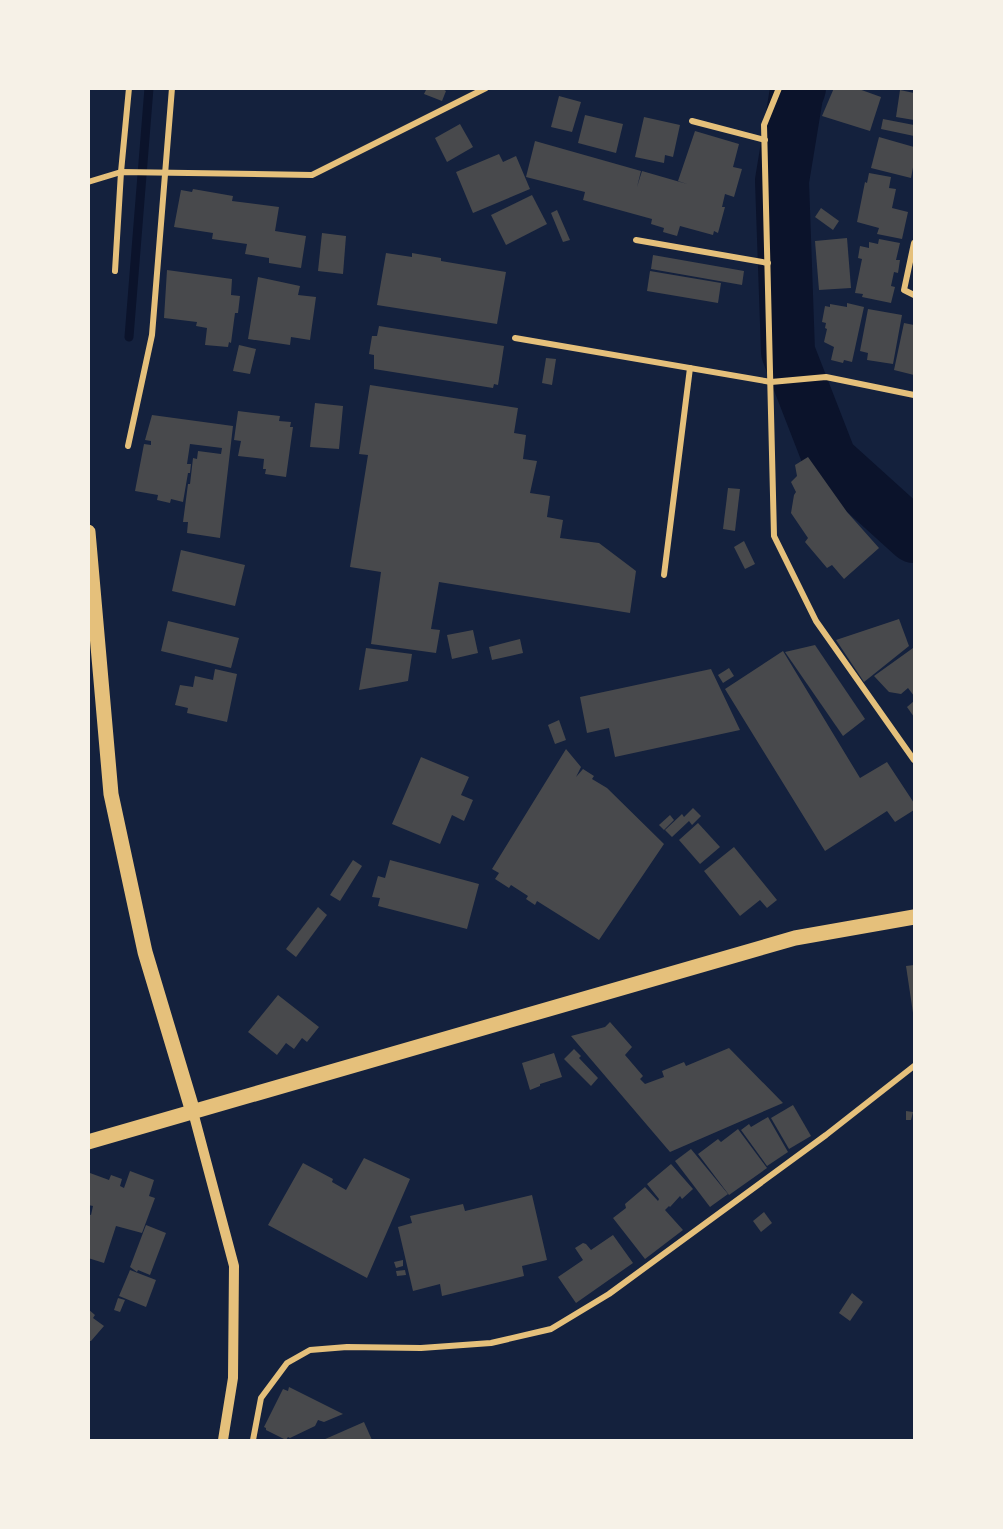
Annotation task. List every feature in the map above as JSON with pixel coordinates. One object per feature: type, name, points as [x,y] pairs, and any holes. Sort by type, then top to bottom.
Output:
[{"type":"main road","points":[[88,532],[92,615],[111,794],[145,952],[193,1112]]},
{"type":"main road","points":[[88,1142],[795,938],[915,917]]},
{"type":"street","points":[[115,271],[129,88]]},
{"type":"street","points":[[128,446],[152,335],[172,88]]},
{"type":"street","points":[[88,182],[121,172],[312,175],[486,88]]},
{"type":"street","points":[[779,88],[765,125],[774,536],[816,621],[915,760]]},
{"type":"street","points":[[692,121],[765,140]]},
{"type":"street","points":[[636,240],[768,263]]},
{"type":"street","points":[[915,243],[903,290],[915,295]]},
{"type":"street","points":[[515,338],[771,382],[826,377],[915,395]]},
{"type":"street","points":[[664,575],[690,368]]},
{"type":"street","points":[[253,1440],[261,1398],[287,1363],[310,1350],[347,1347],[421,1348],[491,1343],[551,1329],[609,1294],[915,1066]]},
{"type":"street","points":[[193,1112],[234,1266],[233,1377],[223,1440]]},
{"type":"building","points":[[427,88],[441,88],[446,91],[442,101],[424,94]]},
{"type":"building","points":[[834,88],[856,88],[881,97],[870,131],[822,116]]},
{"type":"building","points":[[900,90],[914,93],[914,120],[896,117]]},
{"type":"building","points":[[559,96],[581,102],[572,132],[551,127]]},
{"type":"building","points":[[585,115],[623,124],[616,153],[578,143]]},
{"type":"building","points":[[644,117],[680,125],[673,157],[665,155],[664,163],[635,157]]},
{"type":"building","points":[[883,119],[914,125],[914,136],[881,129]]},
{"type":"building","points":[[460,124],[473,147],[447,162],[435,138]]},
{"type":"building","points":[[695,131],[739,144],[733,167],[742,169],[734,197],[725,194],[722,207],[725,207],[718,233],[714,231],[713,235],[680,226],[677,236],[663,232],[664,228],[651,224],[652,219],[583,200],[585,192],[526,177],[535,141],[641,171],[637,187],[642,171],[687,184],[678,181]]},
{"type":"building","points":[[879,137],[914,147],[911,178],[871,168]]},
{"type":"building","points":[[499,154],[503,162],[516,156],[530,189],[473,213],[456,172]]},
{"type":"building","points":[[869,173],[891,177],[889,188],[896,189],[892,208],[908,212],[902,239],[877,234],[879,228],[857,222]]},
{"type":"building","points":[[193,189],[233,196],[232,201],[279,207],[275,231],[306,236],[301,268],[269,263],[269,258],[245,254],[247,244],[212,239],[213,233],[174,227],[181,190],[192,192]]},
{"type":"building","points":[[532,195],[547,224],[506,245],[491,215]]},
{"type":"building","points":[[821,208],[839,221],[833,230],[815,217]]},
{"type":"building","points":[[557,210],[570,240],[563,242],[551,213]]},
{"type":"building","points":[[322,233],[346,236],[343,274],[318,271]]},
{"type":"building","points":[[847,238],[851,288],[819,290],[815,241]]},
{"type":"building","points":[[879,239],[900,243],[896,260],[900,260],[898,273],[894,272],[891,286],[895,287],[891,303],[862,297],[863,294],[855,293],[862,259],[858,258],[860,246],[869,248],[869,242],[878,244]]},
{"type":"building","points":[[386,253],[412,257],[412,253],[441,258],[441,261],[506,272],[497,324],[377,305]]},
{"type":"building","points":[[653,255],[744,271],[742,285],[651,269]]},
{"type":"building","points":[[167,270],[232,279],[231,295],[240,296],[231,343],[229,342],[228,347],[205,345],[207,328],[196,326],[197,322],[164,318]]},
{"type":"building","points":[[650,271],[721,283],[718,303],[647,291]]},
{"type":"building","points":[[258,277],[300,286],[298,295],[316,297],[310,340],[291,337],[290,345],[248,339]]},
{"type":"building","points":[[847,303],[864,307],[852,362],[844,360],[843,363],[831,360],[834,347],[824,342],[827,329],[825,328],[826,323],[822,322],[825,306],[830,307],[830,304],[847,307]]},
{"type":"building","points":[[868,309],[902,315],[893,364],[867,360],[868,353],[860,351]]},
{"type":"building","points":[[904,323],[914,325],[914,375],[894,370]]},
{"type":"building","points":[[379,326],[504,346],[498,385],[494,384],[493,388],[374,369],[374,355],[369,354],[372,336],[377,336]]},
{"type":"building","points":[[239,345],[256,349],[250,374],[233,371]]},
{"type":"building","points":[[546,358],[556,359],[552,385],[542,383]]},
{"type":"building","points":[[370,385],[518,408],[514,433],[526,435],[523,459],[537,461],[530,493],[550,496],[547,517],[563,520],[560,538],[599,543],[636,571],[630,613],[439,582],[431,629],[440,630],[436,653],[371,644],[381,572],[350,567],[368,455],[359,454]]},
{"type":"building","points":[[315,403],[343,406],[339,449],[310,447]]},
{"type":"building","points":[[238,411],[280,416],[279,421],[291,422],[290,427],[293,427],[286,477],[265,474],[264,459],[238,456],[241,441],[234,440]]},
{"type":"building","points":[[152,415],[233,426],[220,538],[187,533],[188,522],[183,522],[193,458],[197,459],[198,451],[221,454],[222,448],[190,444],[187,464],[191,464],[190,473],[188,473],[183,502],[171,499],[170,503],[157,500],[158,495],[135,491],[144,444],[151,445],[151,441],[145,440]]},
{"type":"building","points":[[808,457],[847,512],[879,548],[844,579],[832,565],[827,568],[805,542],[808,538],[791,513],[796,492],[791,482],[797,476],[795,465]]},
{"type":"building","points":[[728,488],[740,489],[735,531],[723,529]]},
{"type":"building","points":[[744,541],[755,564],[745,569],[734,547]]},
{"type":"building","points":[[181,550],[245,565],[235,606],[172,591]]},
{"type":"building","points":[[899,619],[909,646],[864,682],[836,640]]},
{"type":"building","points":[[168,621],[239,638],[231,668],[161,651]]},
{"type":"building","points":[[473,630],[478,653],[452,659],[447,635]]},
{"type":"building","points":[[520,639],[523,653],[492,660],[489,647]]},
{"type":"building","points":[[815,645],[865,719],[843,736],[785,652]]},
{"type":"building","points":[[366,648],[412,654],[408,681],[359,690]]},
{"type":"building","points":[[913,648],[914,696],[908,688],[901,694],[889,692],[874,676]]},
{"type":"building","points":[[783,651],[860,778],[887,762],[914,803],[914,810],[895,822],[887,811],[825,851],[725,689]]},
{"type":"building","points":[[729,668],[734,676],[723,683],[718,675]]},
{"type":"building","points":[[215,669],[237,674],[227,722],[187,713],[188,708],[175,705],[180,685],[193,687],[195,676],[213,680]]},
{"type":"building","points":[[711,669],[740,730],[615,757],[609,728],[587,733],[580,697]]},
{"type":"building","points":[[914,701],[914,717],[907,707]]},
{"type":"building","points":[[559,720],[566,740],[555,744],[548,725]]},
{"type":"building","points":[[566,749],[581,767],[576,777],[583,769],[594,776],[592,779],[607,788],[664,844],[599,940],[537,901],[535,905],[526,899],[528,896],[511,885],[509,888],[495,879],[499,873],[492,869]]},
{"type":"building","points":[[421,757],[469,777],[461,795],[473,800],[464,821],[452,815],[440,844],[392,824]]},
{"type":"building","points":[[693,808],[701,816],[692,825],[689,821],[672,837],[665,830],[682,814],[684,817]]},
{"type":"building","points":[[670,815],[674,820],[664,830],[659,825]]},
{"type":"building","points":[[698,823],[720,847],[700,864],[679,840]]},
{"type":"building","points":[[734,847],[777,900],[767,908],[760,900],[740,916],[704,871]]},
{"type":"building","points":[[353,860],[362,866],[340,901],[330,895]]},
{"type":"building","points":[[390,860],[479,884],[467,929],[378,906],[380,898],[372,897],[378,876],[385,878]]},
{"type":"building","points":[[318,907],[327,915],[296,957],[286,949]]},
{"type":"building","points":[[914,965],[914,1013],[913,1013],[906,966]]},
{"type":"building","points":[[278,995],[319,1027],[307,1042],[302,1038],[294,1049],[286,1043],[277,1055],[248,1032]]},
{"type":"building","points":[[610,1022],[632,1047],[625,1055],[643,1076],[640,1079],[645,1084],[664,1077],[662,1071],[684,1062],[686,1066],[729,1048],[783,1103],[670,1152],[571,1036],[605,1027]]},
{"type":"building","points":[[574,1049],[581,1056],[579,1058],[598,1078],[591,1086],[564,1059]]},
{"type":"building","points":[[554,1053],[562,1077],[530,1090],[522,1063]]},
{"type":"building","points":[[793,1105],[811,1136],[789,1149],[771,1118]]},
{"type":"building","points":[[906,1111],[913,1112],[911,1120],[906,1120]]},
{"type":"building","points":[[768,1117],[788,1152],[767,1166],[741,1130],[749,1124],[751,1127]]},
{"type":"building","points":[[738,1129],[767,1168],[729,1195],[698,1154],[718,1139],[721,1142]]},
{"type":"building","points":[[691,1149],[728,1194],[710,1207],[675,1161]]},
{"type":"building","points":[[364,1158],[410,1179],[367,1278],[268,1225],[303,1163],[333,1179],[332,1182],[346,1190]]},
{"type":"building","points":[[671,1164],[693,1189],[682,1199],[680,1196],[665,1210],[683,1230],[645,1259],[613,1218],[626,1208],[625,1204],[645,1187],[658,1201],[659,1199],[647,1184]]},
{"type":"building","points":[[130,1171],[154,1180],[149,1196],[155,1198],[142,1233],[116,1226],[104,1263],[88,1258],[88,1214],[91,1215],[93,1206],[88,1205],[90,1173],[109,1180],[111,1175],[122,1179],[120,1186],[124,1188]]},
{"type":"building","points":[[532,1195],[547,1260],[522,1266],[524,1276],[442,1296],[440,1284],[413,1291],[398,1227],[412,1223],[410,1216],[463,1204],[465,1211]]},
{"type":"building","points":[[764,1212],[772,1223],[761,1232],[753,1221]]},
{"type":"building","points":[[146,1225],[166,1233],[150,1275],[138,1270],[137,1272],[130,1267]]},
{"type":"building","points":[[613,1235],[633,1263],[576,1303],[558,1277],[583,1260],[575,1248],[583,1243],[591,1250]]},
{"type":"building","points":[[403,1260],[403,1266],[396,1268],[394,1262]]},
{"type":"building","points":[[130,1270],[156,1280],[146,1307],[119,1296]]},
{"type":"building","points":[[405,1270],[406,1275],[397,1276],[396,1271]]},
{"type":"building","points":[[852,1293],[863,1302],[850,1321],[839,1313]]},
{"type":"building","points":[[118,1298],[125,1300],[120,1312],[114,1310]]},
{"type":"building","points":[[88,1309],[95,1315],[93,1318],[104,1326],[91,1341],[88,1341]]},
{"type":"building","points":[[289,1387],[343,1414],[324,1422],[318,1420],[315,1426],[288,1437],[286,1440],[266,1430],[264,1427],[283,1389],[288,1391]]},
{"type":"building","points":[[364,1422],[372,1440],[323,1440]]},
{"type":"waterway","points":[[129,337],[149,88]]},
{"type":"waterway","points":[[799,88],[782,181],[788,352],[830,460],[914,536]]}]
